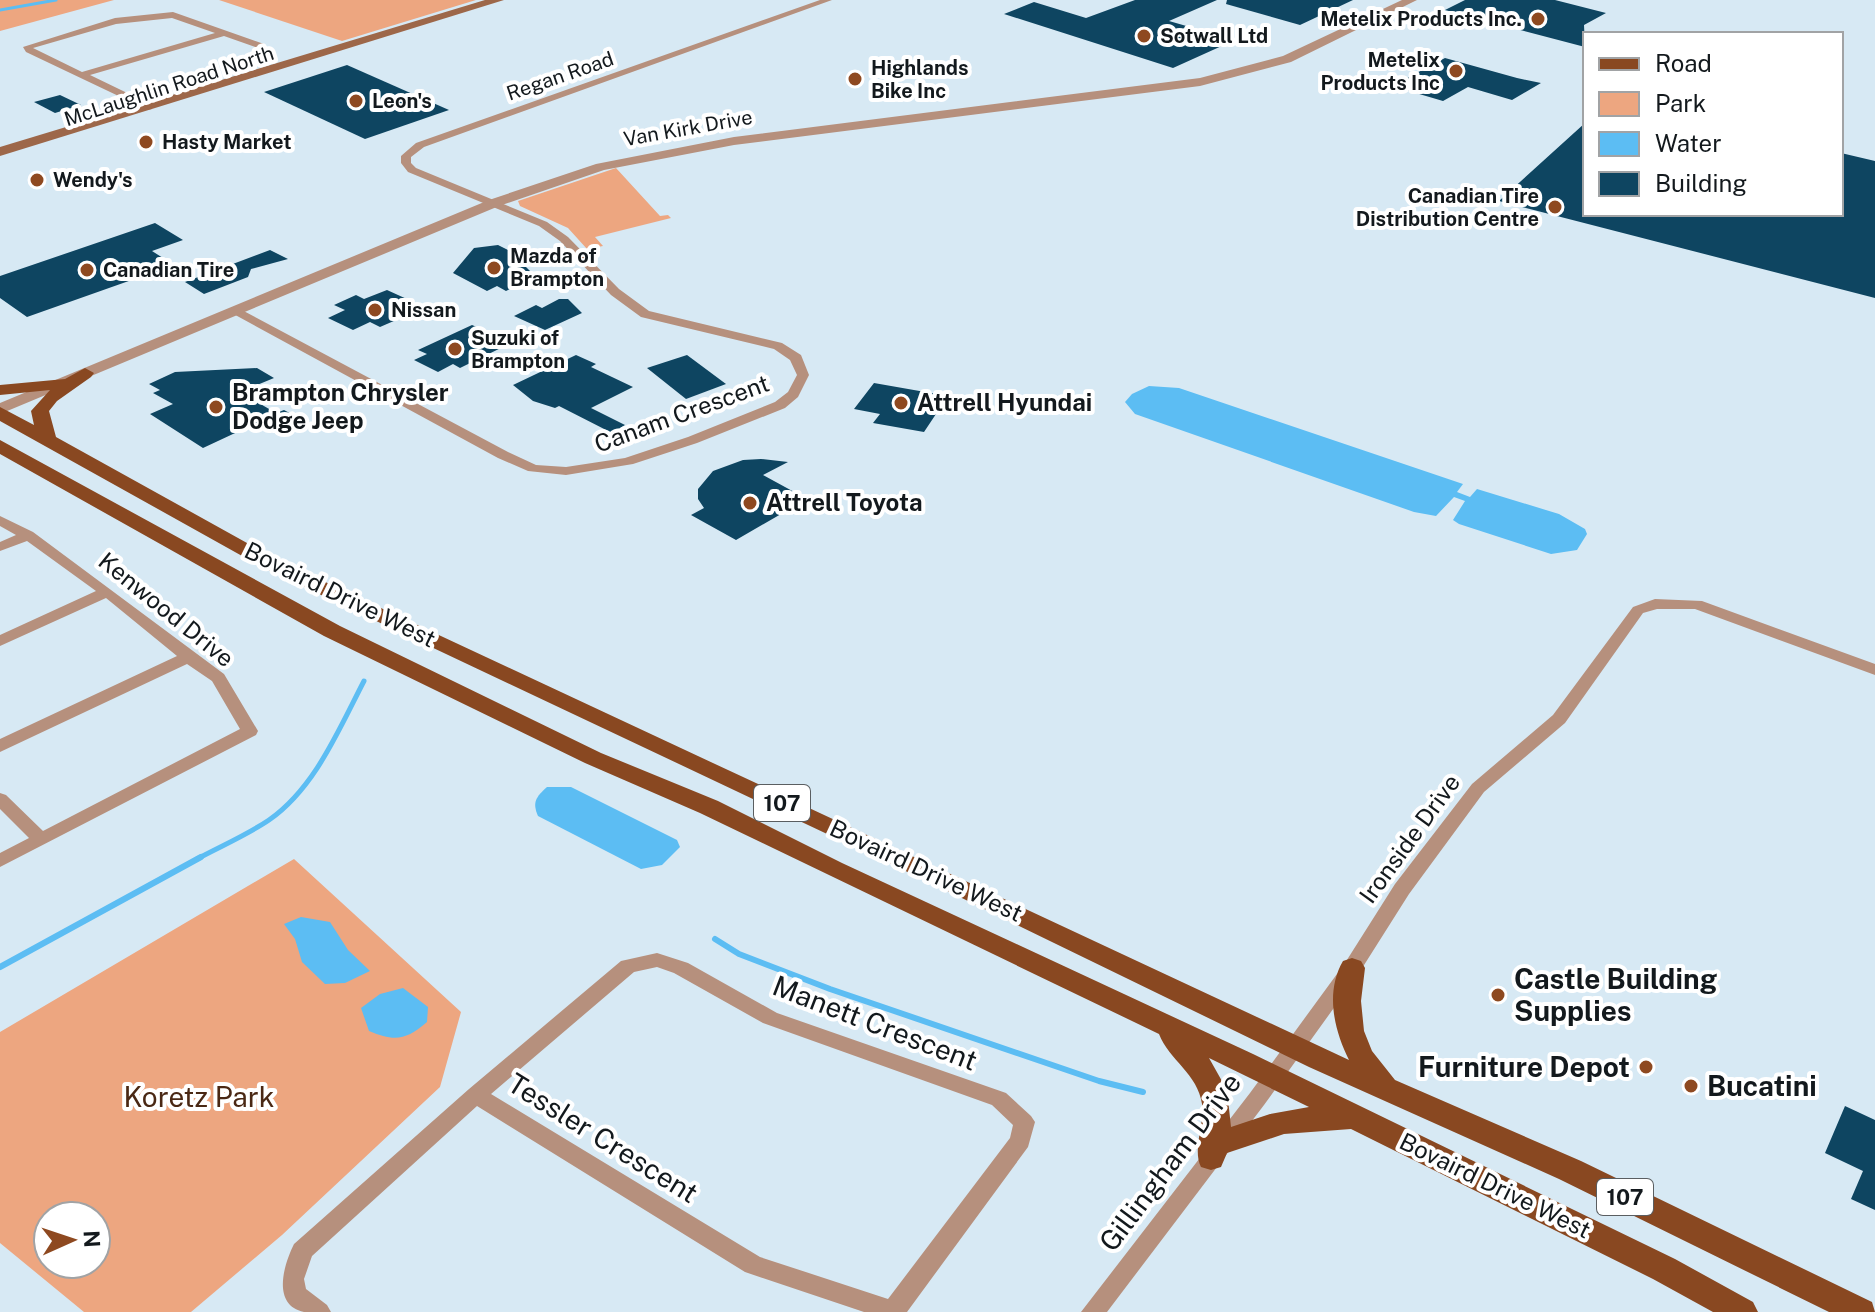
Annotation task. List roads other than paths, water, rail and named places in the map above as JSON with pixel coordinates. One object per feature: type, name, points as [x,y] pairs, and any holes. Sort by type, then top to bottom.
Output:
[{"type":"main road","name":"McLaughlin Road North","points":[[0,152],[498,0]]},
{"type":"main road","name":"McLaughlin Road North","points":[[0,159],[266,77],[348,47]]},
{"type":"main road","points":[[48,440],[40,411],[51,397],[85,373]]},
{"type":"main road","points":[[0,390],[60,383]]},
{"type":"main road","name":"Bovaird Drive West","points":[[0,411],[269,563],[875,846],[1294,1047],[1570,1170],[1861,1312]]},
{"type":"main road","name":"Bovaird Drive West","points":[[5,450],[332,631],[593,758],[709,807],[1357,1118],[1664,1269],[1742,1312]]},
{"type":"main road","points":[[1352,968],[1345,996],[1350,1034],[1368,1069],[1386,1089]]},
{"type":"main road","points":[[1163,1025],[1202,1067],[1216,1096],[1219,1127],[1217,1150],[1280,1121],[1306,1117],[1357,1118]]},
{"type":"street","name":"Regan Road","points":[[494,203],[412,170],[406,163],[406,156],[420,145],[828,0]]},
{"type":"street","name":"Van Kirk Drive","points":[[0,411],[60,383],[494,203],[601,167],[688,148],[1200,82],[1287,59],[1411,0]]},
{"type":"street","points":[[148,107],[28,47],[115,21],[180,16],[261,46],[266,54]]},
{"type":"street","points":[[81,75],[225,33]]},
{"type":"street","name":"Canam Crescent","points":[[234,311],[503,455],[537,469],[591,469],[625,462],[780,405],[793,394],[803,375],[796,358],[778,346],[645,314],[615,292],[554,231],[494,203]]},
{"type":"street","name":"Kenwood Drive","points":[[0,520],[28,535],[107,592],[218,678],[250,731],[0,861]]},
{"type":"street","points":[[0,547],[28,535]]},
{"type":"street","points":[[0,641],[107,592]]},
{"type":"street","name":"Ironside Drive","points":[[1294,1047],[1352,968],[1402,889],[1478,788],[1559,719],[1638,610],[1655,604],[1697,604],[1875,670]]},
{"type":"street","points":[[0,746],[188,657]]},
{"type":"street","points":[[0,799],[42,840]]},
{"type":"street","name":"Manett Crescent","points":[[476,1095],[628,966],[657,960],[681,968],[770,1018],[999,1099],[1024,1122],[1020,1141],[894,1312]]},
{"type":"street","name":"Gillingham Drive","points":[[1093,1312],[1294,1047]]},
{"type":"street","name":"Tessler Crescent","points":[[319,1312],[296,1294],[293,1279],[302,1251],[476,1095],[753,1265],[894,1312]]},
{"type":"water","points":[[1149,386],[1179,388],[1463,484],[1457,492],[1470,497],[1477,489],[1559,514],[1585,529],[1587,534],[1577,550],[1551,554],[1459,524],[1453,520],[1465,501],[1454,497],[1436,516],[1414,512],[1135,414],[1125,402],[1132,394]]},
{"type":"water","points":[[547,787],[571,787],[677,840],[680,847],[662,865],[641,869],[538,816],[536,800]]},
{"type":"water","points":[[301,917],[330,922],[348,950],[370,971],[345,983],[325,984],[302,962],[295,939],[284,924]]},
{"type":"water","points":[[403,988],[428,1007],[427,1022],[413,1033],[400,1037],[386,1037],[369,1031],[361,1008],[380,994]]},
{"type":"waterway","points":[[0,10],[56,0]]},
{"type":"waterway","points":[[201,857],[269,820],[300,792],[335,738],[364,681]]},
{"type":"waterway","points":[[0,967],[201,857]]},
{"type":"waterway","points":[[197,859],[201,857]]},
{"type":"waterway","points":[[715,939],[739,954],[830,989],[1099,1081],[1143,1092]]},
{"type":"place","name":"Metelix Products Inc.","points":[[1538,19]]},
{"type":"place","name":"Sotwall Ltd","points":[[1144,36]]},
{"type":"place","name":"Metelix Products Inc","points":[[1456,71]]},
{"type":"place","name":"Highlands Bike Inc","points":[[855,79]]},
{"type":"place","name":"Leon's","points":[[356,101]]},
{"type":"place","name":"Hasty Market","points":[[146,142]]},
{"type":"place","name":"Wendy's","points":[[37,180]]},
{"type":"place","name":"Canadian Tire Distribution Centre","points":[[1555,207]]},
{"type":"place","name":"Mazda of Brampton","points":[[494,268]]},
{"type":"place","name":"Canadian Tire","points":[[87,270]]},
{"type":"place","name":"Nissan","points":[[375,310]]},
{"type":"place","name":"Suzuki of Brampton","points":[[455,349]]},
{"type":"place","name":"Attrell Hyundai","points":[[901,403]]},
{"type":"place","name":"Brampton Chrysler Dodge Jeep","points":[[216,407]]},
{"type":"place","name":"Attrell Toyota","points":[[750,503]]},
{"type":"place","name":"Castle Building Supplies","points":[[1498,995]]},
{"type":"place","name":"Furniture Depot","points":[[1646,1067]]},
{"type":"place","name":"Bucatini","points":[[1691,1086]]},
{"type":"park label","name":"Koretz Park","points":[[199,1097]]}]
